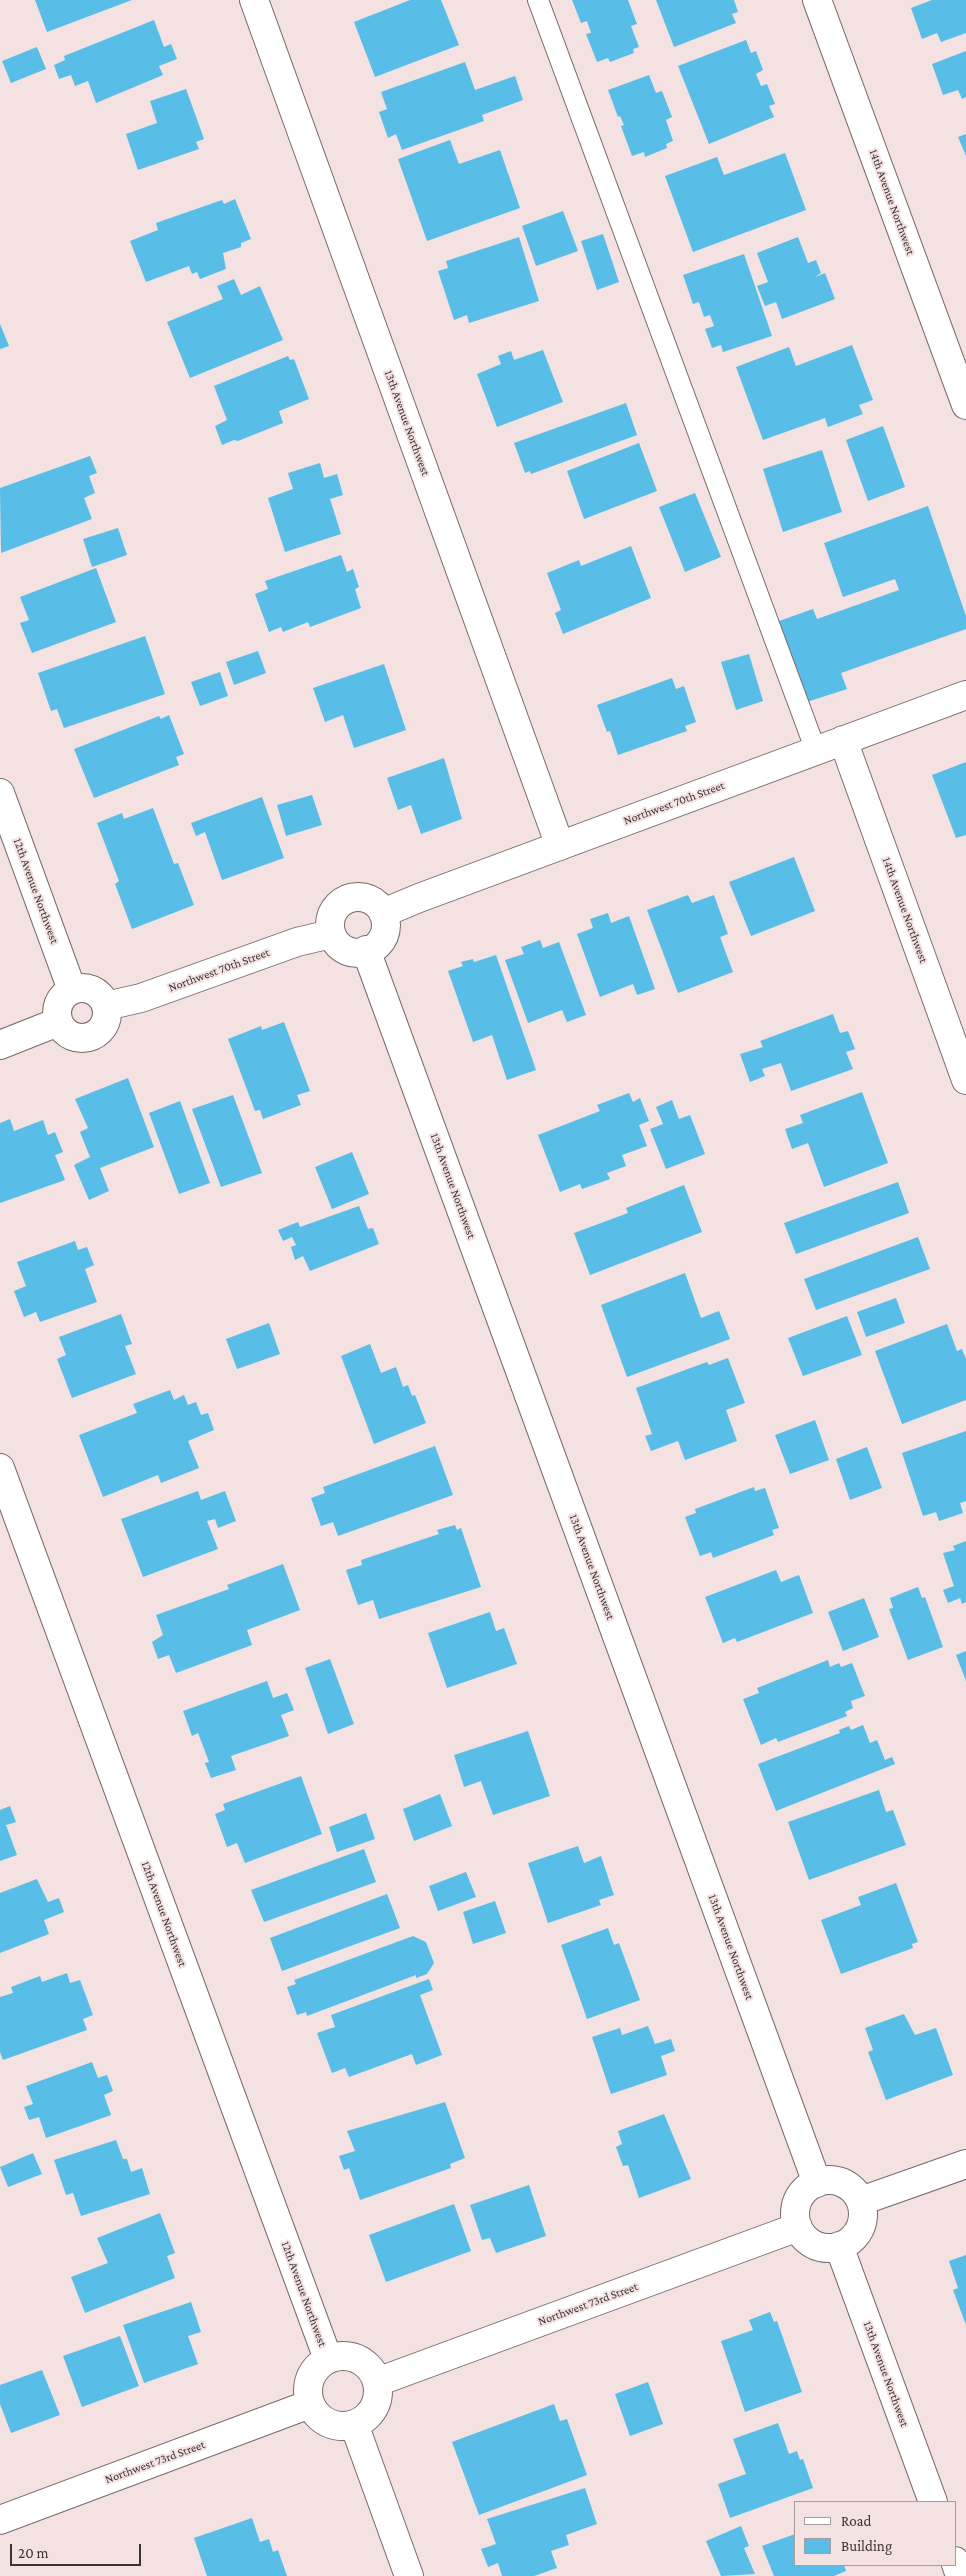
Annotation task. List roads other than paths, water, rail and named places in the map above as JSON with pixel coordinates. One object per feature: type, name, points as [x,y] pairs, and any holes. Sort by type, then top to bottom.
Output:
[{"type":"street","name":"13th Avenue Northwest","points":[[254,0],[560,846]]},
{"type":"street","name":"14th Avenue Northwest","points":[[818,0],[966,405]]},
{"type":"street","name":"Northwest 70th Street","points":[[383,913],[966,695]]},
{"type":"street","name":"14th Avenue Northwest","points":[[843,740],[966,1080]]},
{"type":"street","name":"12th Avenue Northwest","points":[[0,793],[72,990]]},
{"type":"street","points":[[351,898],[368,899],[376,903],[383,913],[386,927],[384,936],[378,944],[366,950],[352,952],[344,949],[331,934],[331,915],[336,907],[351,898]]},
{"type":"street","name":"Northwest 70th Street","points":[[106,1006],[142,998],[297,942],[331,934]]},
{"type":"street","name":"13th Avenue Northwest","points":[[366,950],[818,2183]]},
{"type":"street","points":[[82,988],[97,993],[106,1006],[105,1022],[94,1035],[86,1038],[69,1034],[58,1022],[58,1005],[61,998],[72,990],[82,988]]},
{"type":"street","points":[[0,1045],[58,1022]]},
{"type":"street","name":"12th Avenue Northwest","points":[[0,1468],[328,2359]]},
{"type":"street","points":[[861,2201],[966,2164]]},
{"type":"street","points":[[833,2180],[844,2182],[853,2188],[861,2201],[863,2219],[860,2229],[854,2239],[839,2246],[820,2247],[810,2242],[798,2227],[795,2212],[798,2201],[803,2192],[818,2183],[833,2180]]},
{"type":"street","name":"Northwest 73rd Street","points":[[377,2382],[798,2227]]},
{"type":"street","name":"13th Avenue Northwest","points":[[839,2246],[933,2501]]},
{"type":"street","points":[[340,2356],[352,2357],[363,2362],[372,2370],[377,2382],[378,2394],[375,2406],[369,2415],[354,2424],[339,2427],[328,2424],[319,2417],[310,2404],[308,2387],[311,2376],[318,2366],[328,2359],[340,2356]]},
{"type":"street","name":"Northwest 73rd Street","points":[[0,2520],[310,2404]]},
{"type":"street","points":[[354,2424],[409,2576]]},
{"type":"street","points":[[956,2564],[960,2576]]},
{"type":"lane","points":[[538,0],[816,751]]}]
